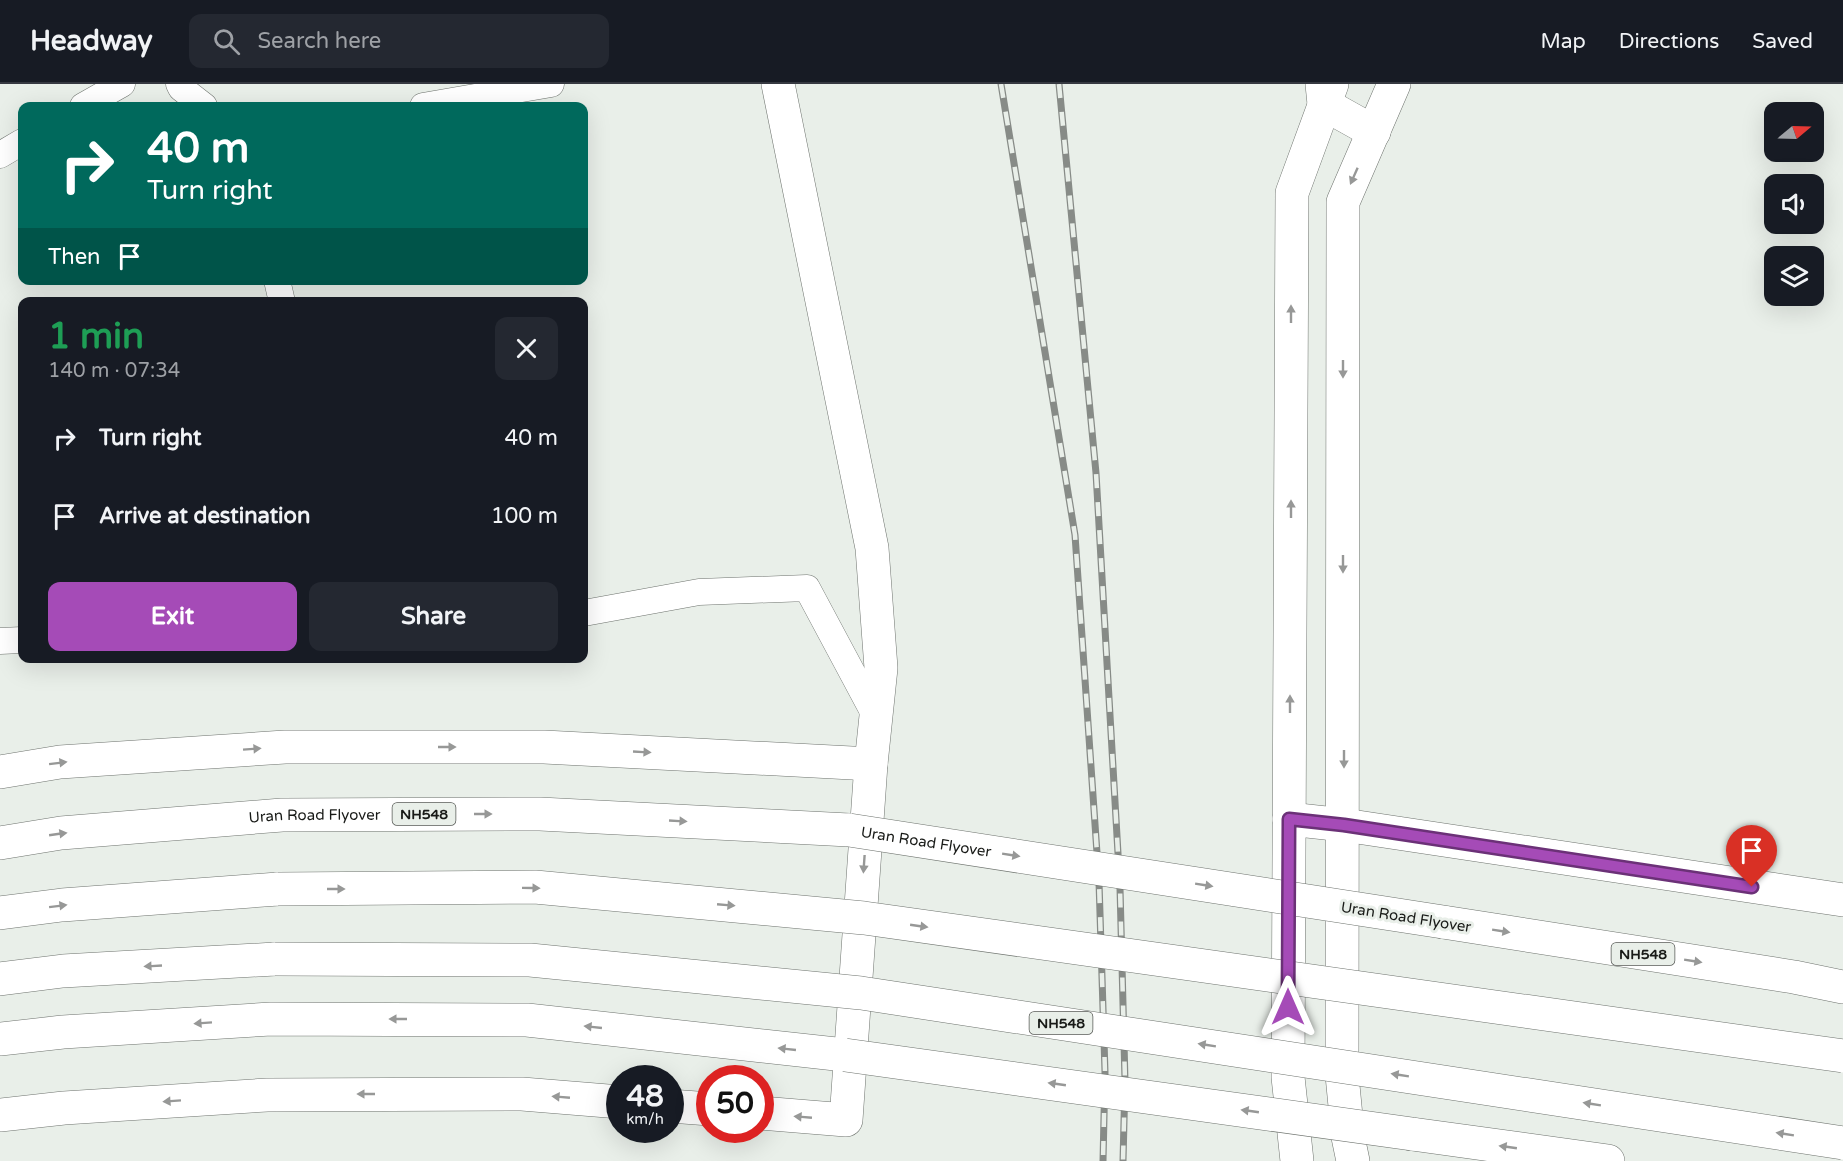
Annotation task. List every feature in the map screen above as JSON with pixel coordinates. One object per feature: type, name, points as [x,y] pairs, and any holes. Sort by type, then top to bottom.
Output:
[{"type":"main road","points":[[774,1114],[846,1120],[871,764],[881,668],[872,548],[778,84]]},
{"type":"main road","points":[[1353,1161],[1348,1137],[1342,1075],[1343,202],[1394,84]]},
{"type":"main road","points":[[1297,1161],[1288,1077],[1292,193],[1326,91],[1374,132]]},
{"type":"main road","points":[[0,772],[60,762],[285,747],[544,747],[871,764]]},
{"type":"main road","name":"Uran Road Flyover","points":[[0,843],[61,833],[282,815],[540,814],[849,830],[1794,977],[1843,987]]},
{"type":"main road","points":[[1289,819],[1344,825],[1843,900]]},
{"type":"main road","points":[[0,913],[62,905],[278,889],[535,887],[864,918],[1843,1056]]},
{"type":"main road","name":"NH548","points":[[0,979],[63,971],[275,959],[530,960],[861,993],[1843,1143]]},
{"type":"main road","points":[[0,1039],[63,1032],[271,1018],[527,1020],[845,1055],[1608,1161]]},
{"type":"main road","points":[[0,1115],[64,1108],[267,1095],[522,1094],[606,1101]]},
{"type":"street","points":[[90,102],[122,84]]},
{"type":"street","points":[[179,84],[199,102]]},
{"type":"street","points":[[446,102],[551,84]]},
{"type":"street","points":[[0,154],[18,144]]},
{"type":"street","points":[[588,612],[699,592],[807,588],[876,717]]},
{"type":"street","points":[[0,641],[18,640]]},
{"type":"railway","points":[[1001,84],[1075,535],[1099,882],[1105,1072],[1103,1161]]},
{"type":"railway","points":[[1059,84],[1096,473],[1120,888],[1125,1081],[1123,1161]]},
{"type":"route","points":[[1288,1007],[1289,819],[1344,825],[1752,887]]}]
